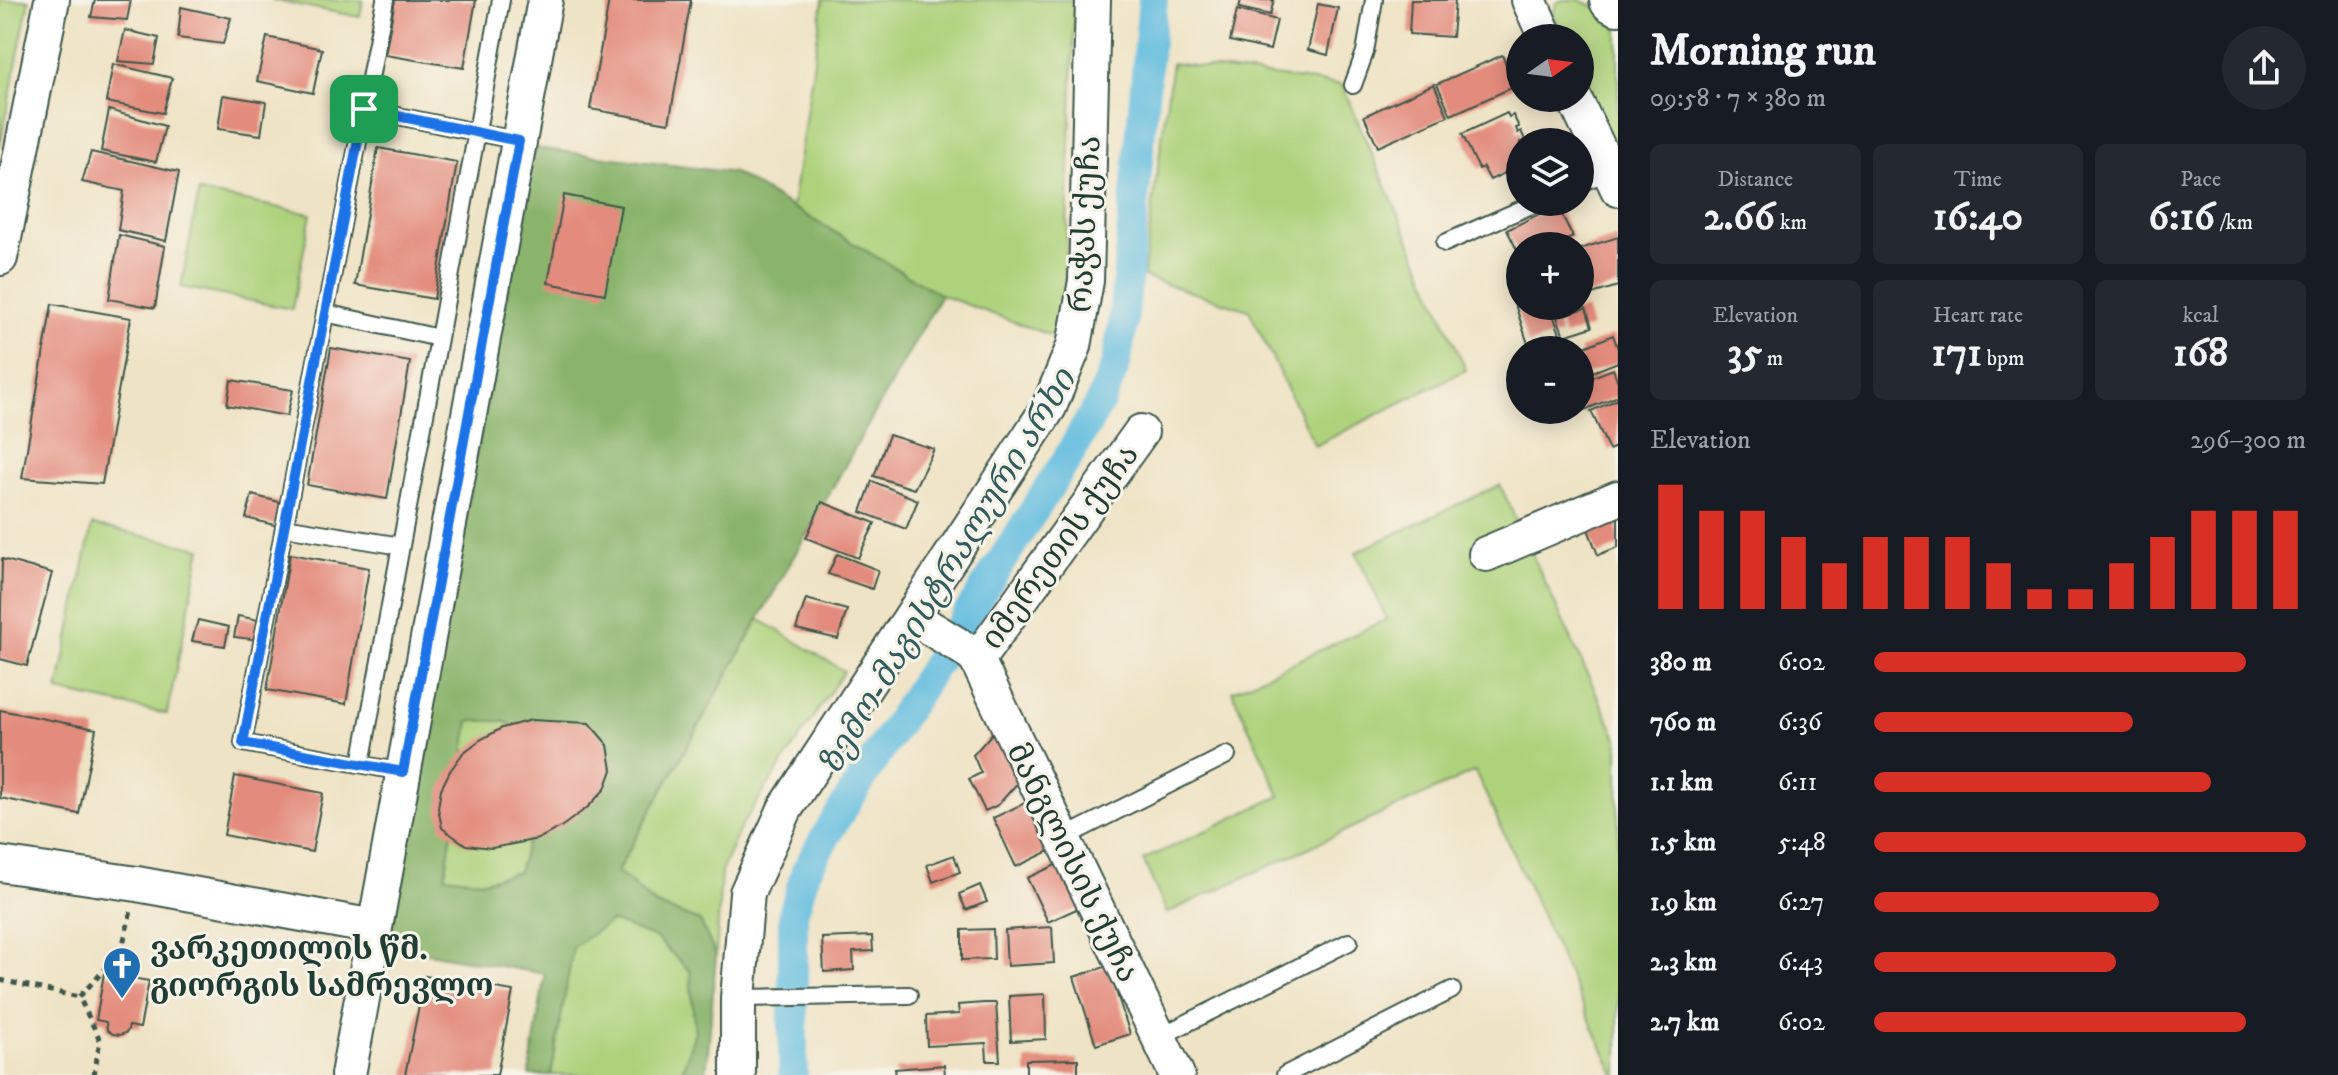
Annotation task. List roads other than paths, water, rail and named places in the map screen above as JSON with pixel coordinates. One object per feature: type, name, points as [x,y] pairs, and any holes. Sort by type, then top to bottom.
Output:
[{"type":"street","points":[[0,258],[52,0]]},
{"type":"street","points":[[348,1075],[545,0]]},
{"type":"street","name":"რაჭას ქუჩა","points":[[738,1075],[752,998],[747,893],[785,809],[920,622],[1049,407],[1074,346],[1086,281],[1093,0]]},
{"type":"street","points":[[1529,0],[1540,24]]},
{"type":"street","points":[[1612,0],[1618,3]]},
{"type":"street","points":[[1579,112],[1602,181]]},
{"type":"street","name":"იმერეთის ქუჩა","points":[[972,655],[1141,432]]},
{"type":"street","points":[[1486,554],[1618,498]]},
{"type":"street","points":[[920,622],[972,655]]},
{"type":"street","name":"მანგლისის ქუჩა","points":[[972,655],[1177,1075]]},
{"type":"street","points":[[0,864],[137,884],[374,927]]},
{"type":"lane","points":[[385,0],[243,743],[403,772]]},
{"type":"lane","points":[[361,764],[501,0]]},
{"type":"lane","points":[[1353,85],[1365,52],[1374,0]]},
{"type":"lane","points":[[364,109],[519,141]]},
{"type":"lane","points":[[1445,243],[1506,216]]},
{"type":"lane","points":[[325,313],[439,338]]},
{"type":"lane","points":[[284,527],[401,546]]},
{"type":"lane","points":[[1063,838],[1227,755]]},
{"type":"lane","points":[[1159,1037],[1349,942]]},
{"type":"lane","points":[[1285,1075],[1452,990]]},
{"type":"lane","points":[[752,998],[909,995]]},
{"type":"waterway","name":"ზემო-მაგისტრალური არხი","points":[[793,1075],[793,914],[806,871],[831,827],[1067,459],[1101,400],[1116,364],[1123,324],[1153,0]]},
{"type":"place","name":"ვარკეთილის წმ. გიორგის სამრევლო","points":[[122,1000]]}]
